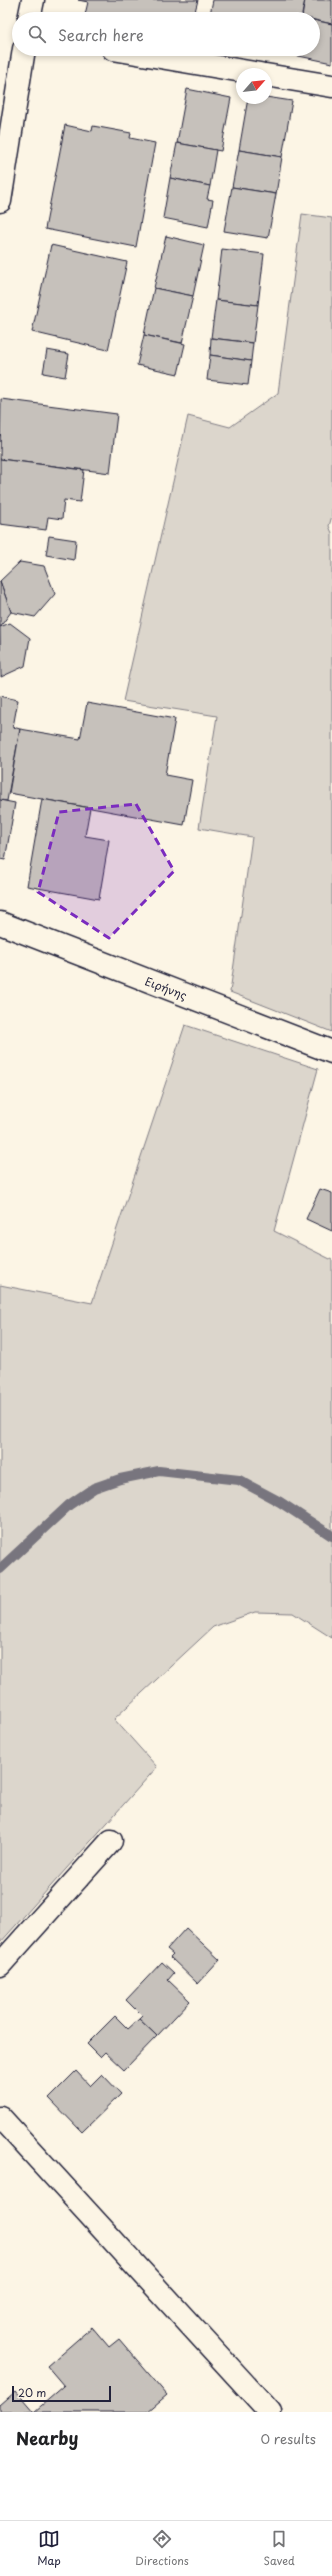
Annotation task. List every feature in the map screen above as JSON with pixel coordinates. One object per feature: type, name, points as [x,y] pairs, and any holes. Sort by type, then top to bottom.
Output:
[{"type":"street","points":[[30,12],[33,0]]},
{"type":"street","points":[[0,201],[23,56]]},
{"type":"street","points":[[154,56],[236,70]]},
{"type":"street","points":[[272,76],[332,86]]},
{"type":"street","name":"Ειρήνης","points":[[0,923],[332,1052]]},
{"type":"street","points":[[0,1965],[111,1841]]},
{"type":"street","points":[[0,2117],[270,2412]]},
{"type":"highlighted area","points":[[136,804],[174,871],[109,938],[38,892],[59,812]]},
{"type":"shaded area","points":[[302,214],[332,218],[332,516],[329,526],[332,533],[332,1032],[230,992],[252,837],[199,828],[217,716],[123,701],[188,416],[230,427],[278,393]]},
{"type":"shaded area","points":[[185,1025],[318,1069],[274,1231],[332,1260],[332,1638],[293,1613],[255,1612],[213,1627],[114,1719],[157,1767],[0,1943],[0,1285],[92,1303]]},
{"type":"building","points":[[78,0],[198,0],[195,12],[86,12],[88,2]]},
{"type":"building","points":[[213,0],[305,0],[302,12],[210,12]]},
{"type":"building","points":[[305,0],[332,0],[332,24],[320,21],[320,12],[303,12]]},
{"type":"building","points":[[320,21],[332,24],[332,63],[299,56],[320,56]]},
{"type":"building","points":[[187,89],[231,98],[221,151],[177,143]]},
{"type":"building","points":[[272,98],[292,101],[282,157],[239,150],[247,104],[272,104]]},
{"type":"building","points":[[65,125],[92,131],[93,126],[131,133],[130,138],[155,143],[136,247],[45,229]]},
{"type":"building","points":[[177,143],[216,150],[210,186],[170,178]]},
{"type":"building","points":[[239,150],[282,157],[276,194],[232,187]]},
{"type":"building","points":[[170,178],[210,186],[207,199],[213,200],[208,227],[163,218]]},
{"type":"building","points":[[232,187],[276,194],[268,238],[224,231]]},
{"type":"building","points":[[166,236],[204,245],[193,296],[154,288]]},
{"type":"building","points":[[51,245],[127,262],[108,350],[32,332]]},
{"type":"building","points":[[222,249],[264,254],[258,305],[216,300]]},
{"type":"building","points":[[154,288],[193,296],[182,343],[144,335]]},
{"type":"building","points":[[216,300],[258,305],[253,343],[211,338]]},
{"type":"building","points":[[144,335],[185,344],[178,374],[137,365]]},
{"type":"building","points":[[211,338],[253,343],[251,361],[210,355]]},
{"type":"building","points":[[47,350],[69,354],[65,377],[43,373]]},
{"type":"building","points":[[210,355],[251,361],[248,385],[207,380]]},
{"type":"building","points":[[1,399],[117,414],[110,473],[0,459]]},
{"type":"building","points":[[0,459],[84,470],[80,502],[64,500],[62,519],[48,517],[46,530],[0,524]]},
{"type":"building","points":[[49,536],[76,540],[74,560],[46,555]]},
{"type":"building","points":[[20,562],[44,566],[55,594],[35,617],[11,612],[0,581]]},
{"type":"building","points":[[0,581],[11,612],[0,627]]},
{"type":"building","points":[[10,623],[30,638],[25,666],[1,677],[0,627]]},
{"type":"building","points":[[0,696],[18,700],[13,727],[20,729],[7,801],[0,800]]},
{"type":"building","points":[[87,703],[175,719],[165,775],[192,780],[184,825],[9,793],[20,729],[80,739]]},
{"type":"building","points":[[42,799],[90,808],[85,836],[109,840],[99,899],[27,886]]},
{"type":"building","points":[[0,800],[15,803],[5,860],[0,859]]},
{"type":"building","points":[[320,1189],[332,1193],[332,1231],[306,1219]]},
{"type":"building","points":[[186,1928],[220,1960],[198,1984],[170,1957],[173,1954],[167,1949]]},
{"type":"building","points":[[162,1962],[174,1973],[168,1980],[190,2001],[157,2036],[139,2019],[142,2016],[126,2000]]},
{"type":"building","points":[[115,2016],[128,2029],[139,2019],[157,2036],[124,2070],[105,2052],[100,2057],[87,2044]]},
{"type":"building","points":[[76,2071],[90,2086],[102,2074],[121,2094],[82,2132],[49,2098]]},
{"type":"building","points":[[92,2327],[109,2347],[119,2339],[167,2395],[147,2412],[34,2412],[64,2386],[47,2366]]},
{"type":"building","points":[[16,2391],[34,2412],[0,2412],[0,2405]]},
{"type":"waterway","points":[[0,1569],[69,1505],[94,1488],[120,1479],[159,1471],[239,1480],[280,1502],[332,1536]]}]
